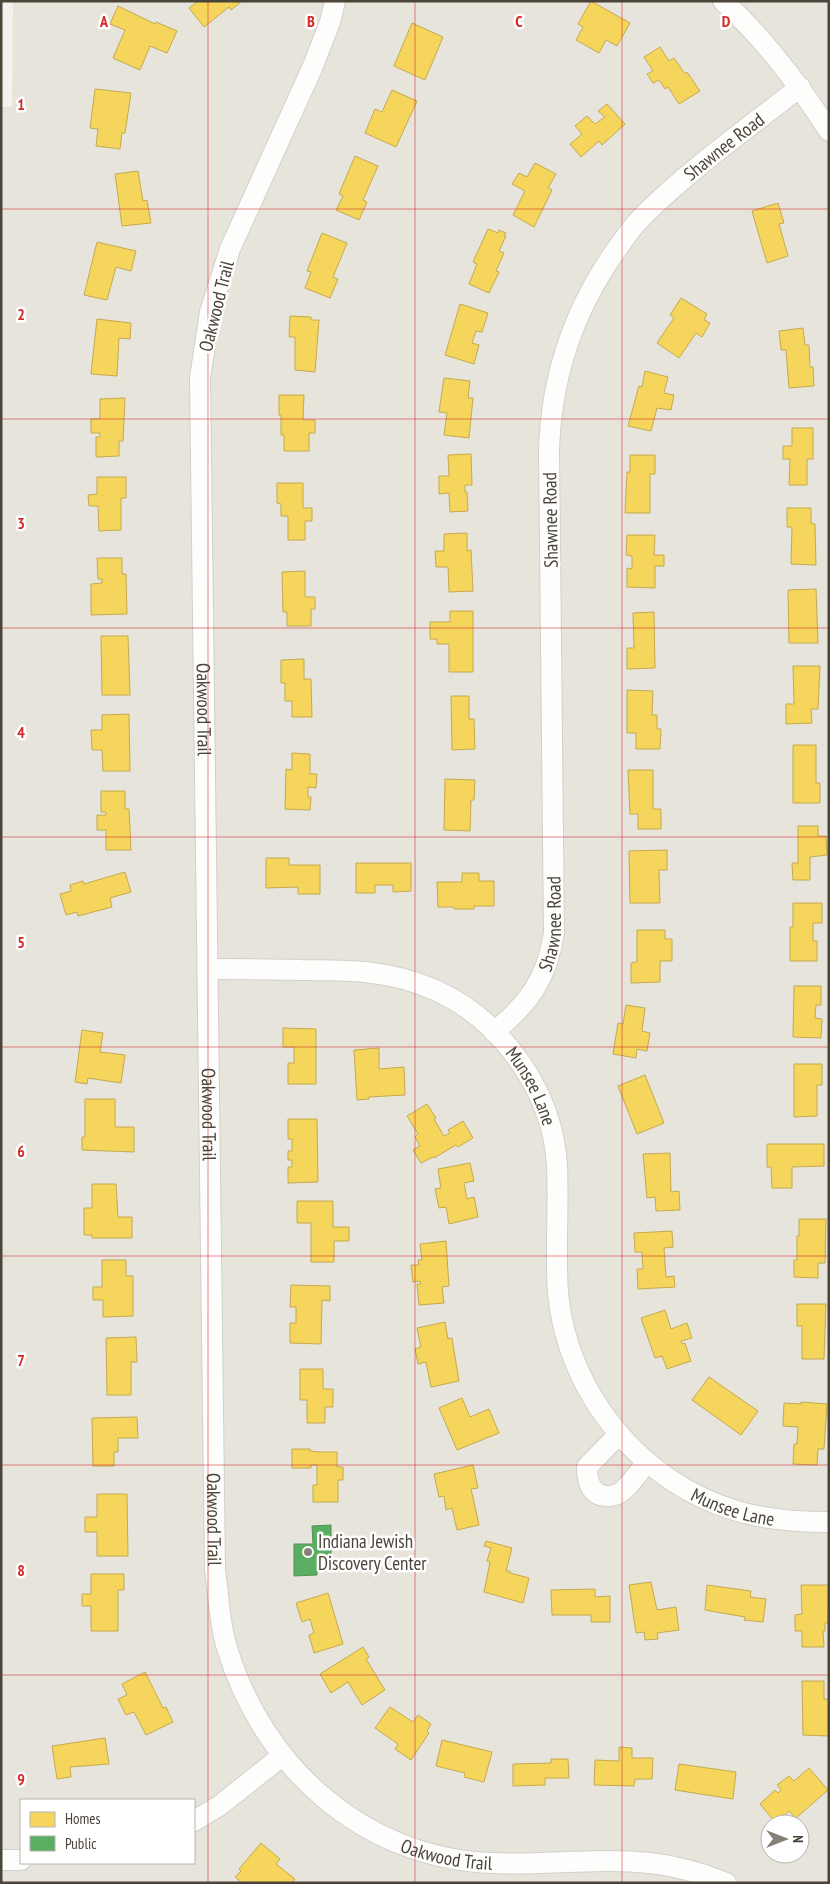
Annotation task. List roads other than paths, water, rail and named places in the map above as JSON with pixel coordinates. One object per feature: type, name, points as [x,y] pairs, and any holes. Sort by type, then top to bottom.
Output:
[{"type":"street","name":"Oakwood Trail","points":[[335,1],[330,22],[313,66],[230,249],[214,296],[200,378],[215,1570],[217,1602],[225,1642],[251,1709],[282,1756],[314,1790],[344,1814],[385,1838],[422,1852],[460,1860],[491,1863],[617,1861],[649,1863],[679,1868],[726,1883]]},
{"type":"street","points":[[723,1],[770,48],[800,87],[829,131]]},
{"type":"street","name":"Shawnee Road","points":[[494,1032],[514,1016],[529,998],[547,964],[554,933],[550,436],[555,389],[564,351],[592,287],[608,260],[632,228],[670,189],[800,87]]},
{"type":"street","name":"Munsee Lane","points":[[208,969],[357,970],[389,975],[420,984],[442,994],[476,1016],[494,1032],[511,1049],[525,1069],[540,1097],[552,1135],[557,1166],[557,1277],[563,1323],[574,1361],[595,1402],[619,1434],[647,1462],[671,1480],[698,1496],[735,1510],[780,1520],[829,1522]]},
{"type":"street","points":[[619,1434],[588,1467],[588,1479],[592,1489],[599,1496],[621,1493],[647,1462]]},
{"type":"street","points":[[195,1821],[219,1806],[282,1756]]},
{"type":"street","points":[[1,1860],[20,1860]]},
{"type":"place","name":"Indiana Jewish Discovery Center","points":[[308,1552]]}]
